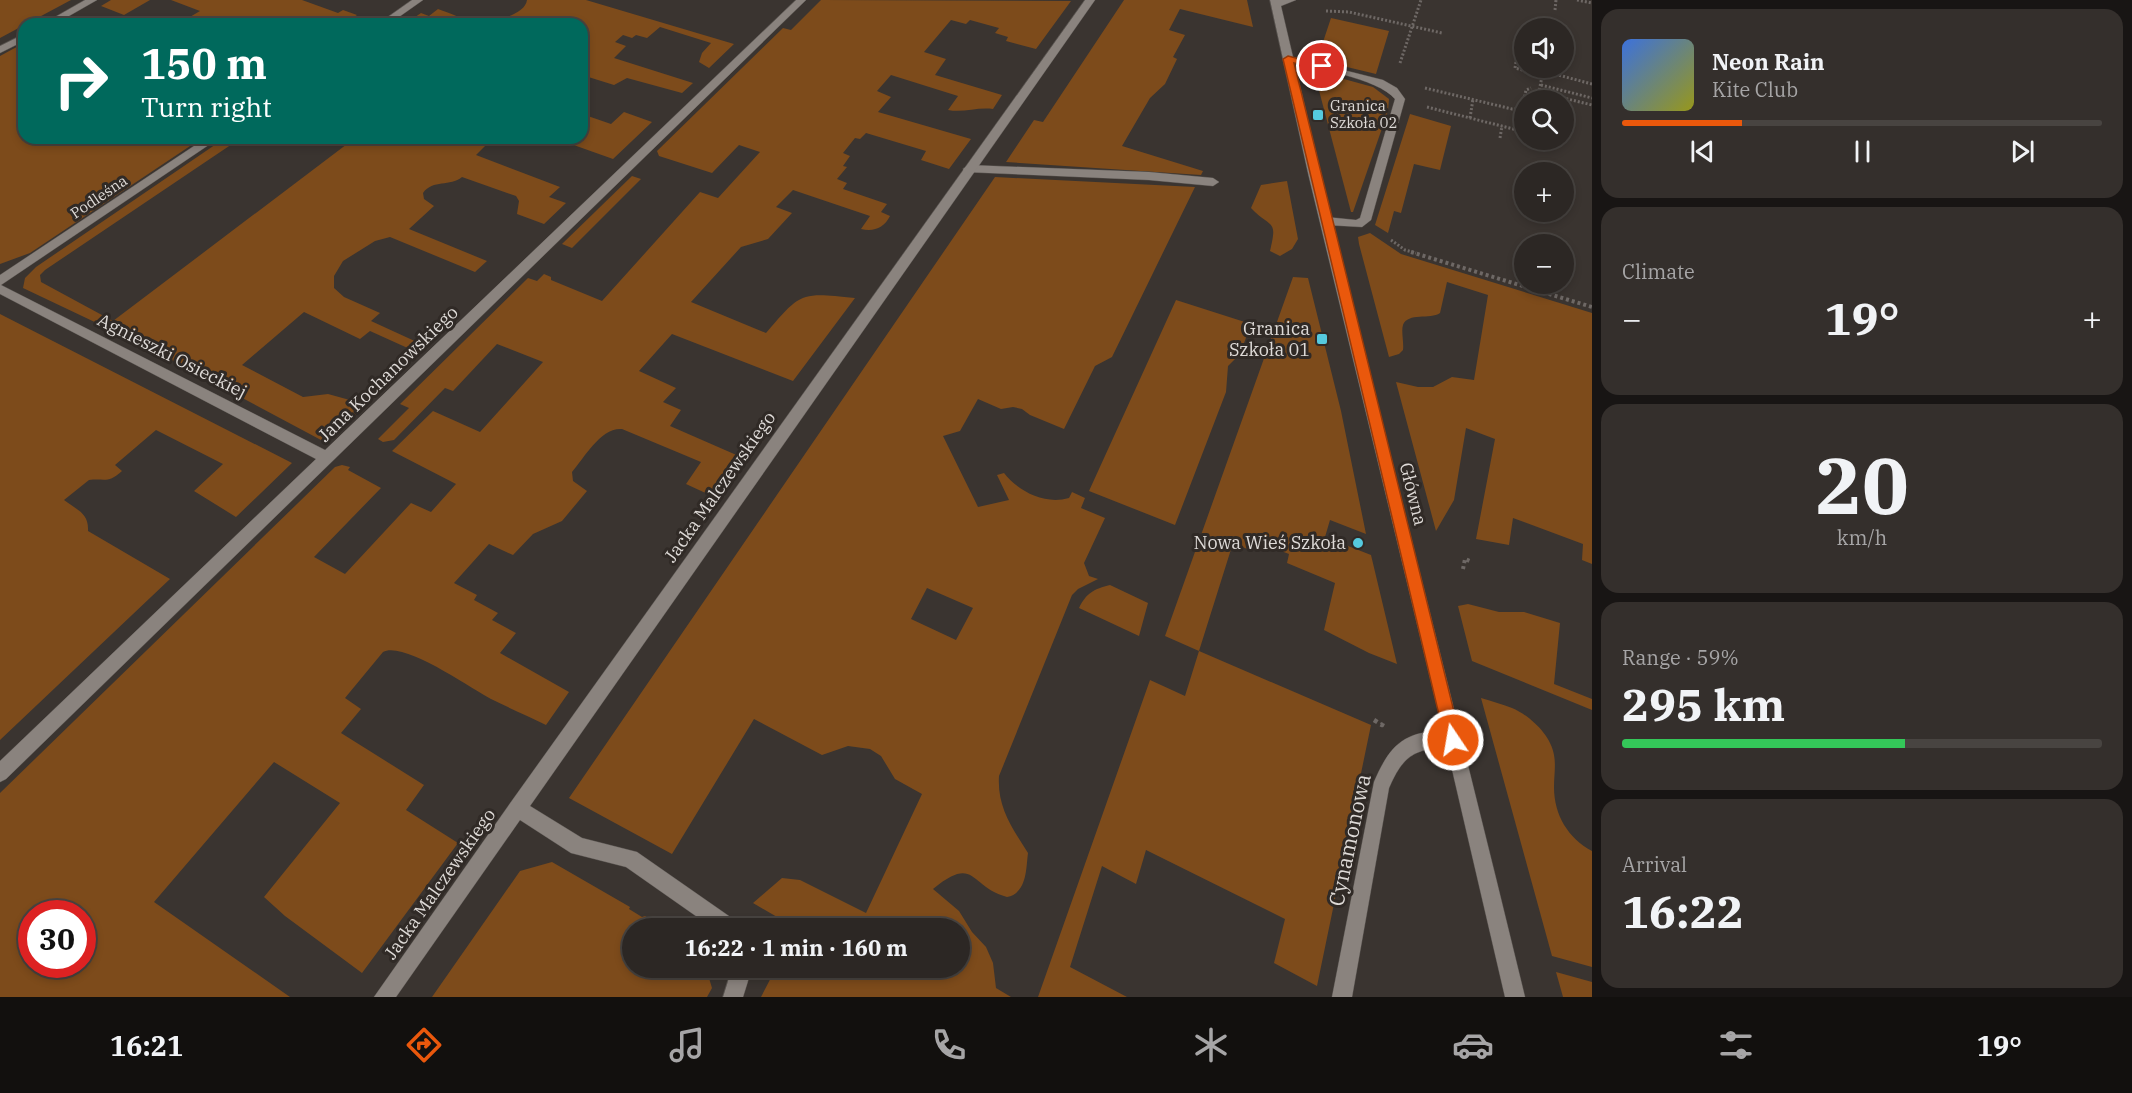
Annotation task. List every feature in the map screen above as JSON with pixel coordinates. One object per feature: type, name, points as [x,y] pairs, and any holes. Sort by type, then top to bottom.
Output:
[{"type":"street","points":[[59,18],[92,0]]},
{"type":"street","points":[[392,18],[418,0]]},
{"type":"street","name":"Jana Kochanowskiego","points":[[0,773],[801,0]]},
{"type":"street","name":"Jacka Malczewskiego","points":[[384,997],[1090,0]]},
{"type":"street","points":[[1276,2],[1291,0]]},
{"type":"street","name":"Główna","points":[[1276,2],[1326,221],[1515,997]]},
{"type":"street","points":[[0,50],[18,40]]},
{"type":"street","points":[[1288,59],[1364,77],[1396,90],[1365,220],[1358,224],[1326,221]]},
{"type":"street","name":"Podleśna","points":[[0,280],[204,144]]},
{"type":"street","points":[[969,169],[1149,176],[1213,182]]},
{"type":"street","name":"Agnieszki Osieckiej","points":[[0,289],[327,458]]},
{"type":"street","name":"Cynamonowa","points":[[1342,997],[1380,788],[1386,774],[1400,754],[1413,742],[1426,739],[1453,740]]},
{"type":"street","points":[[517,808],[578,846],[630,859],[716,918]]},
{"type":"street","points":[[733,997],[740,978]]},
{"type":"path","points":[[1396,90],[1411,26],[1421,0]]},
{"type":"path","points":[[1555,10],[1557,0]]},
{"type":"path","points":[[1577,0],[1592,3]]},
{"type":"path","points":[[1326,11],[1349,12],[1442,33]]},
{"type":"path","points":[[1541,78],[1539,92],[1592,105]]},
{"type":"path","points":[[1568,78],[1592,84]]},
{"type":"path","points":[[1540,85],[1592,98]]},
{"type":"path","points":[[1396,90],[1473,99],[1512,109],[1522,109],[1526,90],[1531,88]]},
{"type":"path","points":[[1396,90],[1470,118],[1514,129]]},
{"type":"path","points":[[1470,118],[1473,99]]},
{"type":"path","points":[[1500,138],[1503,126]]},
{"type":"path","points":[[1391,240],[1405,250],[1592,307]]},
{"type":"path","points":[[1463,569],[1465,559],[1472,562]]},
{"type":"path","points":[[1374,720],[1382,725],[1386,720]]},
{"type":"shaded area","points":[[0,0],[71,0],[37,18],[18,18],[18,28],[0,38]]},
{"type":"shaded area","points":[[111,0],[150,0],[124,15],[101,6]]},
{"type":"shaded area","points":[[171,0],[302,0],[338,13],[343,10],[357,15],[353,18],[188,18],[200,11]]},
{"type":"shaded area","points":[[527,0],[586,0],[734,44],[709,68],[699,62],[702,53],[711,43],[660,27],[647,38],[636,35],[632,38],[623,35],[615,42],[626,46],[614,58],[693,83],[682,93],[627,78],[614,85],[588,77],[588,18],[503,18],[525,6]]},
{"type":"shaded area","points":[[821,0],[1071,1],[1036,49],[1006,41],[1008,37],[995,33],[999,28],[970,20],[966,24],[951,20],[924,52],[946,59],[935,75],[1002,95],[993,109],[948,110],[958,96],[891,75],[877,91],[891,97],[878,112],[971,139],[949,169],[921,160],[926,151],[866,133],[860,139],[855,138],[843,153],[850,156],[843,166],[847,167],[837,179],[847,183],[843,189],[887,204],[881,212],[890,216],[885,224],[870,230],[861,229],[870,216],[793,190],[776,207],[792,213],[768,239],[741,247],[691,302],[766,333],[787,309],[803,298],[823,295],[855,298],[793,381],[672,334],[639,371],[676,388],[663,402],[681,410],[670,426],[741,457],[712,496],[686,484],[701,462],[622,429],[614,430],[594,444],[572,472],[573,481],[587,491],[562,521],[533,534],[513,555],[489,544],[454,583],[477,595],[474,600],[498,613],[492,620],[516,633],[500,653],[569,692],[546,725],[491,699],[421,659],[393,650],[383,652],[345,698],[361,709],[341,733],[424,785],[406,810],[458,843],[362,973],[285,916],[264,897],[340,803],[274,762],[154,902],[290,997],[0,997],[0,793],[335,467],[342,465],[350,467],[348,470],[381,488],[314,557],[345,574],[411,503],[431,512],[456,484],[392,451],[433,411],[480,432],[543,362],[497,344],[453,391],[445,388],[394,440],[383,442],[378,439],[409,408],[400,404],[528,278],[537,281],[544,274],[551,277],[551,280],[602,301],[700,192],[718,198],[760,152],[739,145],[712,173],[659,156],[657,151],[783,28],[791,30]]},
{"type":"shaded area","points":[[1124,0],[1247,0],[1253,27],[1180,9],[1169,30],[1185,35],[1173,57],[1177,59],[1165,84],[1150,98],[1122,146],[1203,171],[1201,175],[1006,162],[1034,120],[1043,122]]},
{"type":"shaded area","points":[[438,9],[460,18],[414,18],[421,13],[429,16]]},
{"type":"shaded area","points":[[1331,18],[1389,31],[1376,74],[1322,61],[1319,54]]},
{"type":"shaded area","points":[[18,46],[18,144],[193,144],[30,253],[0,264],[0,56]]},
{"type":"shaded area","points":[[1322,73],[1373,87],[1389,99],[1388,111],[1353,212],[1351,212],[1316,79]]},
{"type":"shaded area","points":[[624,112],[652,122],[613,159],[571,144],[588,144],[588,116],[611,124]]},
{"type":"shaded area","points":[[1410,114],[1451,126],[1440,170],[1414,164],[1401,213],[1394,211],[1388,233],[1375,225]]},
{"type":"shaded area","points":[[216,144],[232,144],[45,270],[40,275],[41,282],[113,321],[347,144],[486,144],[476,155],[560,187],[549,197],[566,203],[544,224],[517,214],[519,201],[516,196],[462,177],[427,189],[423,193],[424,199],[434,206],[409,229],[487,261],[475,272],[390,237],[375,241],[343,261],[334,276],[334,288],[344,297],[380,313],[371,321],[419,343],[412,350],[370,331],[360,339],[304,312],[242,365],[303,397],[328,394],[357,402],[361,398],[369,402],[332,437],[321,440],[141,344],[23,288],[25,278],[36,267]]},
{"type":"shaded area","points":[[632,176],[641,179],[572,248],[562,244]]},
{"type":"shaded area","points":[[995,177],[1195,187],[1112,357],[1095,366],[1064,429],[1030,415],[1022,409],[1013,407],[1001,409],[978,399],[960,431],[943,436],[978,507],[1009,500],[997,475],[1004,473],[1017,486],[1042,498],[1060,500],[1069,498],[1072,492],[1085,498],[1081,508],[1105,518],[1084,563],[1089,576],[1098,579],[1078,589],[1072,595],[999,776],[1000,798],[1003,807],[1011,826],[1028,853],[1022,886],[1014,895],[1007,897],[985,887],[972,876],[957,874],[947,879],[933,889],[959,911],[963,918],[779,918],[753,903],[782,878],[800,880],[866,913],[922,794],[895,779],[881,756],[870,749],[848,746],[822,755],[754,719],[672,854],[569,798]],"holes":[[[927,588],[973,608],[956,640],[911,619]]]},
{"type":"shaded area","points":[[1287,181],[1298,239],[1292,249],[1280,256],[1270,251],[1273,228],[1251,208],[1261,185]]},
{"type":"shaded area","points":[[1370,233],[1401,254],[1514,289],[1514,294],[1530,294],[1592,313],[1592,564],[1582,560],[1583,544],[1513,518],[1509,545],[1476,539],[1495,439],[1466,428],[1454,500],[1436,531],[1396,382],[1418,387],[1433,387],[1452,377],[1474,380],[1488,295],[1447,282],[1440,313],[1414,317],[1406,321],[1402,328],[1403,350],[1389,357],[1358,237]]},
{"type":"shaded area","points":[[1293,277],[1308,278],[1341,411],[1366,534],[1330,520],[1325,537],[1371,555],[1397,664],[1369,653],[1324,630],[1335,583],[1287,563],[1289,554],[1255,541],[1252,551],[1233,543],[1199,651],[1165,636]]},
{"type":"shaded area","points":[[1176,300],[1251,324],[1240,354],[1228,366],[1226,392],[1175,525],[1089,491]]},
{"type":"shaded area","points":[[0,314],[292,463],[236,517],[194,491],[223,464],[156,430],[115,465],[122,471],[117,475],[110,479],[89,480],[64,500],[84,516],[88,531],[170,579],[0,740]]},
{"type":"shaded area","points":[[1110,585],[1148,603],[1139,636],[1079,608],[1091,592]]},
{"type":"shaded area","points":[[1468,604],[1499,612],[1524,612],[1560,623],[1554,684],[1592,699],[1592,710],[1472,661],[1458,606]]},
{"type":"shaded area","points":[[1199,651],[1371,725],[1317,986],[1274,963],[1285,919],[1146,850],[1136,884],[1102,866],[1070,967],[1127,997],[1038,997],[1150,680],[1185,696]]},
{"type":"shaded area","points":[[1481,698],[1512,708],[1525,715],[1549,740],[1554,755],[1554,787],[1560,816],[1569,832],[1583,846],[1592,851],[1592,967],[1552,956]]},
{"type":"shaded area","points":[[552,862],[630,907],[629,909],[642,917],[648,918],[622,918],[622,978],[709,978],[712,988],[707,997],[432,997],[520,871]]},
{"type":"shaded area","points":[[970,929],[986,947],[993,963],[996,988],[1011,997],[761,997],[771,978],[970,978]]},
{"type":"shaded area","points":[[1556,972],[1592,982],[1592,997],[1563,997]]},
{"type":"place","name":"Granica Szkoła 02","points":[[1318,115]]},
{"type":"place","name":"Granica Szkoła 01","points":[[1322,339]]},
{"type":"place","name":"Nowa Wieś Szkoła","points":[[1358,543]]},
{"type":"route","points":[[1322,66],[1288,59],[1453,740]]}]
